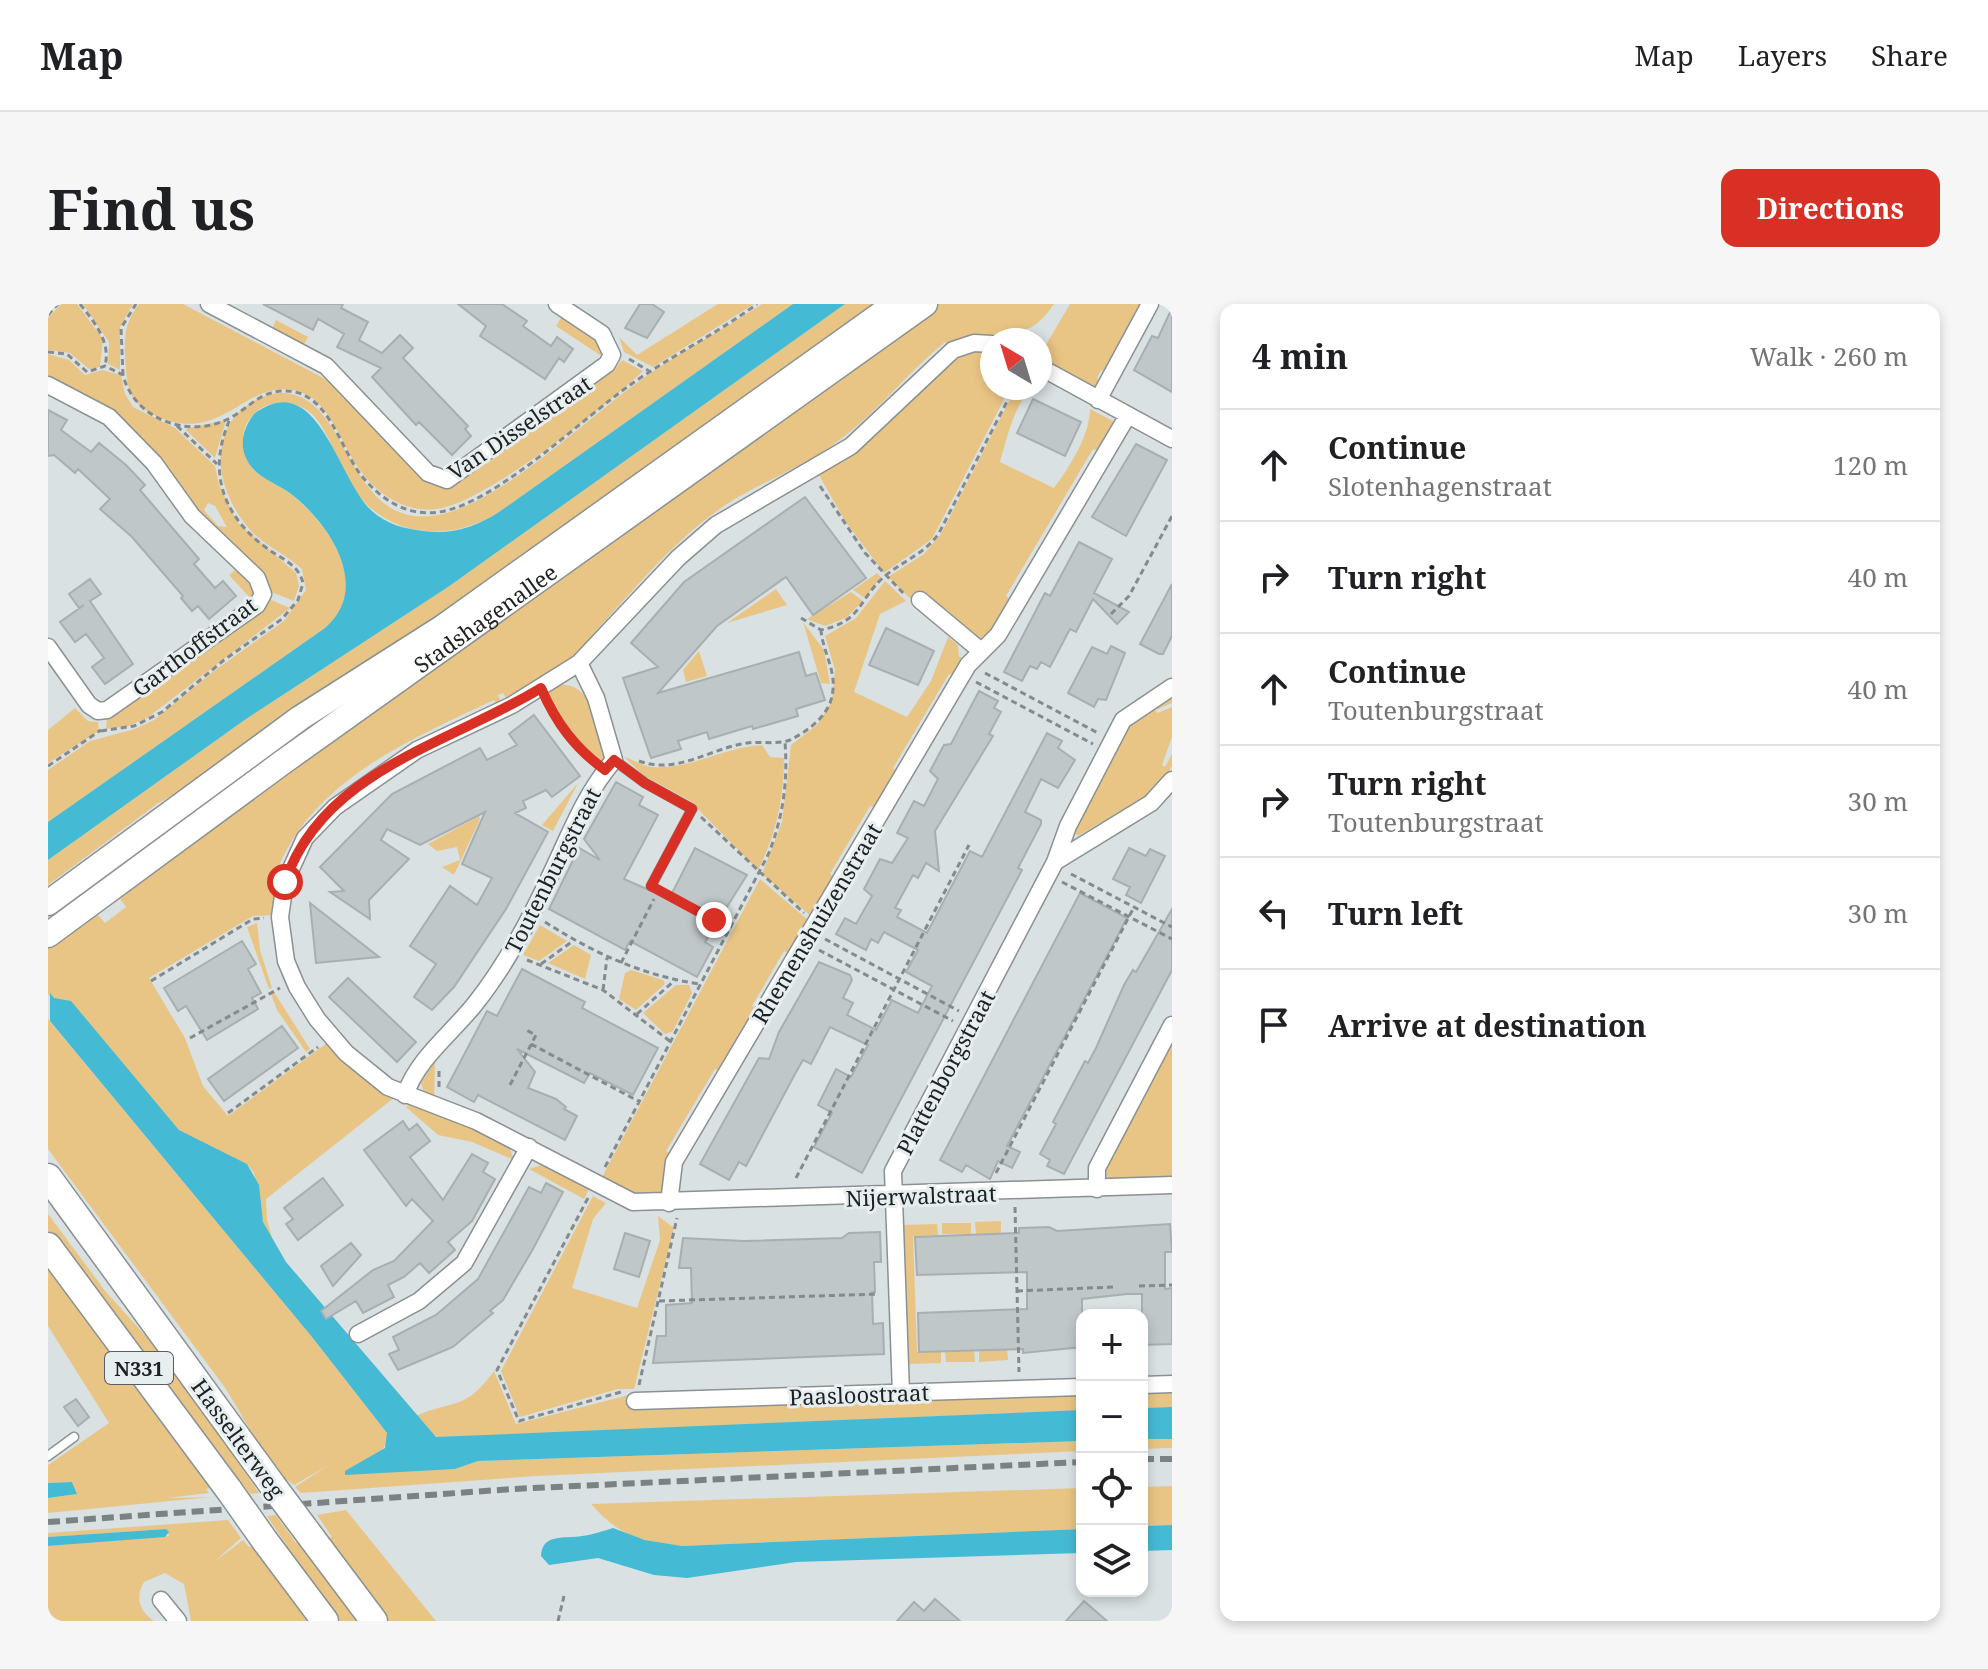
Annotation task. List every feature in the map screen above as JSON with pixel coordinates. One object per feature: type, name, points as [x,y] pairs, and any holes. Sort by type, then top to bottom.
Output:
[{"type":"main road","name":"Stadshagenallee","points":[[48,903],[300,718],[443,627],[895,304]]},
{"type":"main road","name":"Stadshagenallee","points":[[48,935],[283,762],[925,304]]},
{"type":"main road","name":"Hasselterweg","points":[[48,1177],[374,1621]]},
{"type":"main road","name":"Hasselterweg","points":[[48,1246],[325,1621]]},
{"type":"street","name":"Van Disselstraat","points":[[209,304],[326,366],[428,473],[441,480],[447,480],[607,364],[612,355],[608,341],[557,304]]},
{"type":"street","points":[[1098,400],[1150,304]]},
{"type":"street","name":"Nijerwalstraat","points":[[980,344],[964,345],[943,357],[868,433],[812,472],[771,491],[716,525],[678,558],[579,663],[541,688],[417,750],[335,807],[315,826],[298,850],[285,882],[280,917],[286,961],[295,982],[331,1037],[362,1068],[405,1095],[476,1121],[633,1202],[1172,1185]]},
{"type":"street","points":[[1052,374],[1172,439]]},
{"type":"street","name":"Garthoffstraat","points":[[48,385],[109,417],[154,463],[192,516],[257,578],[263,594],[257,605],[101,711]]},
{"type":"street","name":"Rhemenshuizenstraat","points":[[669,1203],[674,1162],[965,670],[998,635],[1128,415]]},
{"type":"street","points":[[920,600],[981,651]]},
{"type":"street","points":[[48,647],[89,705],[101,711]]},
{"type":"street","points":[[579,663],[596,698],[609,765]]},
{"type":"street","name":"Plattenborgstraat","points":[[901,1393],[897,1196],[893,1171],[1052,867],[1068,826],[1127,715],[1172,687]]},
{"type":"street","name":"Toutenburgstraat","points":[[405,1095],[414,1073],[475,1004],[508,956],[532,913],[583,802],[609,765]]},
{"type":"street","points":[[1052,867],[1151,803],[1172,780]]},
{"type":"street","points":[[1097,1189],[1097,1168],[1172,1025]]},
{"type":"street","points":[[358,1334],[419,1301],[464,1263],[529,1147]]},
{"type":"street","points":[[1148,1385],[1172,1384]]},
{"type":"street","name":"Paasloostraat","points":[[636,1396],[1076,1387]]},
{"type":"street","points":[[161,1600],[178,1621]]},
{"type":"lane","points":[[609,765],[692,809],[651,886]]},
{"type":"lane","points":[[48,1456],[74,1437]]},
{"type":"path","points":[[48,315],[58,304]]},
{"type":"path","points":[[80,304],[105,339],[108,352],[105,366]]},
{"type":"path","points":[[136,304],[121,328],[123,375],[128,394],[140,408],[177,426],[217,464]]},
{"type":"path","points":[[177,426],[230,418],[265,395],[281,391],[298,393],[320,407],[355,466],[384,498],[408,510],[437,513],[472,500],[503,480],[649,371],[757,304]]},
{"type":"path","points":[[48,352],[67,354],[87,372],[105,366],[123,375]]},
{"type":"path","points":[[821,630],[842,624],[857,614],[884,577],[927,549],[939,533],[1008,400]]},
{"type":"path","points":[[48,766],[101,731],[150,720],[224,660],[282,619],[298,600],[302,577],[241,523],[225,496],[217,464],[220,440],[230,418]]},
{"type":"path","points":[[812,472],[841,521],[884,577],[913,602],[920,600]]},
{"type":"path","points":[[1111,614],[1129,596],[1172,516]]},
{"type":"path","points":[[541,688],[566,736],[609,765],[626,751],[644,763],[682,763],[737,745],[785,742],[820,719],[830,702],[833,669],[821,630],[801,618]]},
{"type":"path","points":[[965,670],[1110,746]]},
{"type":"path","points":[[965,670],[1110,746]]},
{"type":"path","points":[[101,711],[101,731]]},
{"type":"path","points":[[669,1203],[677,1215],[678,1226],[636,1396],[618,1392],[519,1421],[497,1370],[759,874],[781,817],[787,774],[785,742]]},
{"type":"path","points":[[692,809],[759,874],[810,933],[894,989],[970,1023]]},
{"type":"path","points":[[785,1199],[969,845]]},
{"type":"path","points":[[1052,867],[1172,927]]},
{"type":"path","points":[[1052,867],[1130,917],[1172,939]]},
{"type":"path","points":[[621,963],[659,890],[714,920]]},
{"type":"path","points":[[994,1192],[993,1179],[1134,907]]},
{"type":"path","points":[[532,913],[573,941],[607,958],[675,980],[701,984]]},
{"type":"path","points":[[151,981],[253,919],[280,917]]},
{"type":"path","points":[[810,933],[899,979],[970,1023]]},
{"type":"path","points":[[541,964],[573,941]]},
{"type":"path","points":[[508,956],[541,964],[603,990],[671,1042]]},
{"type":"path","points":[[603,990],[607,958]]},
{"type":"path","points":[[637,1014],[675,980]]},
{"type":"path","points":[[190,1038],[264,994],[295,982]]},
{"type":"path","points":[[510,1085],[536,1035],[526,1030]]},
{"type":"path","points":[[228,1113],[331,1037]]},
{"type":"path","points":[[531,1044],[616,1092],[640,1102]]},
{"type":"path","points":[[434,1051],[439,1075],[437,1108]]},
{"type":"path","points":[[1015,1192],[1020,1389]]},
{"type":"path","points":[[1139,1286],[1172,1285]]},
{"type":"path","points":[[1017,1291],[1114,1287]]},
{"type":"path","points":[[659,1301],[899,1293]]},
{"type":"path","points":[[558,1621],[564,1596]]},
{"type":"shaded area","points":[[61,304],[77,304],[103,339],[100,367],[89,369],[70,353],[48,350],[48,318]]},
{"type":"shaded area","points":[[83,304],[133,304],[120,327],[120,370],[108,364],[109,342]]},
{"type":"shaded area","points":[[139,304],[183,304],[331,382],[427,482],[440,487],[453,484],[615,369],[622,360],[643,371],[574,429],[484,490],[437,509],[414,508],[383,494],[367,479],[326,413],[318,403],[297,391],[279,389],[262,393],[215,418],[198,423],[178,423],[145,410],[133,398],[126,375],[127,328]]},
{"type":"shaded area","points":[[718,304],[754,304],[653,367],[624,352],[619,337],[637,355]]},
{"type":"shaded area","points":[[762,304],[793,304],[499,512],[458,529],[416,530],[378,514],[348,480],[314,416],[301,407],[276,403],[254,414],[246,426],[243,441],[249,463],[257,473],[288,492],[307,509],[332,541],[346,577],[345,595],[339,612],[325,628],[48,822],[48,770],[90,741],[135,729],[154,720],[214,671],[284,621],[306,590],[302,569],[265,543],[243,522],[223,480],[221,450],[224,436],[231,422],[247,406],[260,398],[282,393],[305,399],[323,416],[368,486],[386,505],[411,515],[443,514],[466,506],[516,477],[649,374]]},
{"type":"shaded area","points":[[845,304],[888,304],[231,761],[157,804],[48,885],[48,860],[246,719],[448,587]]},
{"type":"shaded area","points":[[933,304],[1054,304],[1030,328],[980,328],[980,336],[949,347],[945,342],[838,441],[727,504],[690,533],[592,635],[596,640],[573,660],[507,700],[503,693],[498,695],[501,703],[497,705],[494,700],[460,716],[360,771],[331,794],[306,821],[286,852],[271,888],[277,890],[274,915],[253,916],[149,978],[185,1038],[203,1086],[228,1116],[327,1043],[395,1097],[266,1199],[267,1220],[274,1245],[263,1222],[254,1173],[247,1164],[182,1133],[48,994],[48,941],[98,915],[105,923],[126,907],[120,899],[161,857]]},
{"type":"shaded area","points":[[1070,304],[1144,304],[1108,373],[1101,370],[1097,378],[1103,382],[1095,389],[1052,367],[1052,335]]},
{"type":"shaded area","points":[[561,318],[600,342],[603,357],[556,326]]},
{"type":"shaded area","points":[[276,320],[308,337],[303,346],[272,329]]},
{"type":"shaded area","points":[[980,351],[980,400],[1004,400],[932,539],[884,573],[845,521],[819,475],[872,437],[933,374],[958,357]]},
{"type":"shaded area","points":[[48,354],[69,360],[85,375],[102,370],[121,375],[125,394],[133,407],[175,428],[215,466],[219,485],[238,523],[296,573],[299,586],[294,601],[271,592],[267,578],[198,512],[160,459],[48,377]],"holes":[[[208,503],[215,506],[227,527],[218,526],[204,510]]]},
{"type":"shaded area","points":[[1010,400],[1023,400],[1000,462],[1054,488],[1083,440],[1090,409],[1113,421],[1098,451],[1093,449],[1006,596],[1010,599],[990,633],[978,639],[913,601],[888,577],[924,554],[941,534]]},
{"type":"shaded area","points":[[226,420],[215,458],[185,429]]},
{"type":"shaded area","points":[[235,570],[255,586],[252,600],[229,575]]},
{"type":"shaded area","points":[[877,573],[881,577],[865,598],[853,590]]},
{"type":"shaded area","points":[[885,581],[906,601],[880,614],[854,692],[907,717],[931,681],[948,637],[958,645],[959,656],[963,659],[954,676],[949,674],[893,768],[897,771],[875,808],[870,806],[830,874],[835,877],[811,916],[762,874],[782,822],[791,745],[817,725],[832,701],[835,670],[825,636],[856,618]]},
{"type":"shaded area","points":[[776,589],[787,605],[727,623]]},
{"type":"shaded area","points":[[851,592],[863,601],[846,618],[825,626],[807,619]]},
{"type":"shaded area","points":[[269,599],[290,608],[147,718],[128,726],[106,729],[107,719],[261,611]]},
{"type":"shaded area","points":[[803,622],[824,650],[830,684],[821,683]]},
{"type":"shaded area","points":[[699,651],[707,676],[686,682],[683,670]]},
{"type":"shaded area","points":[[558,685],[570,686],[587,699],[597,722],[605,758],[603,763],[578,739],[552,702],[546,691]]},
{"type":"shaded area","points":[[1172,696],[1172,703],[1155,710],[1157,713],[1172,707],[1172,737],[1162,765],[1165,767],[1172,754],[1172,766],[1160,788],[1078,836],[1073,830],[1130,721]]},
{"type":"shaded area","points":[[75,708],[88,721],[98,722],[99,731],[48,763],[48,730]]},
{"type":"shaded area","points":[[762,745],[770,757],[784,758],[784,773],[774,830],[758,870],[690,801],[643,775],[624,757],[648,766],[666,767]]},
{"type":"shaded area","points":[[578,783],[553,831],[542,825]]},
{"type":"shaded area","points":[[479,816],[454,875],[442,867],[460,860],[457,847],[437,851],[428,844]]},
{"type":"shaded area","points":[[760,879],[809,921],[789,954],[784,951],[752,1006],[757,1009],[720,1071],[715,1069],[666,1151],[671,1154],[661,1192],[646,1200],[600,1181]]},
{"type":"shaded area","points":[[257,923],[260,950],[272,988],[269,989],[247,927]]},
{"type":"shaded area","points":[[540,925],[567,941],[539,961],[523,955]]},
{"type":"shaded area","points":[[574,945],[591,955],[585,979],[548,963]]},
{"type":"shaded area","points":[[631,970],[663,980],[665,984],[636,1010],[619,999],[625,973]]},
{"type":"shaded area","points":[[676,985],[689,985],[692,993],[673,1031],[665,1034],[643,1013]]},
{"type":"shaded area","points":[[274,992],[310,1049],[306,1052],[277,1010],[271,994]]},
{"type":"shaded area","points":[[48,1019],[312,1337],[387,1433],[387,1441],[380,1452],[345,1471],[455,1469],[478,1461],[1076,1441],[1076,1451],[536,1476],[301,1493],[295,1487],[327,1466],[294,1485],[274,1470],[226,1389],[48,1149]]},
{"type":"shaded area","points":[[1172,1038],[1172,1181],[1108,1180],[1105,1165]]},
{"type":"shaded area","points":[[435,1062],[434,1101],[425,1095],[421,1083]]},
{"type":"shaded area","points":[[410,1104],[471,1127],[509,1146],[514,1160],[472,1142],[438,1135],[406,1107]]},
{"type":"shaded area","points":[[545,1164],[590,1187],[584,1199],[529,1169]]},
{"type":"shaded area","points":[[593,1196],[606,1203],[593,1219],[572,1288],[637,1308],[660,1240],[658,1216],[674,1228],[634,1389],[618,1389],[520,1417],[501,1371]]},
{"type":"shaded area","points":[[48,1214],[106,1292],[171,1364],[259,1493],[250,1494],[242,1483],[237,1485],[48,1230]]},
{"type":"shaded area","points":[[1001,1221],[1001,1233],[976,1234],[975,1222]]},
{"type":"shaded area","points":[[942,1223],[971,1223],[971,1234],[942,1234]]},
{"type":"shaded area","points":[[937,1224],[938,1235],[913,1236],[917,1352],[941,1351],[941,1363],[908,1364],[903,1225]]},
{"type":"shaded area","points":[[48,1263],[211,1488],[206,1489],[209,1493],[167,1498],[211,1497],[48,1513],[48,1498],[77,1494],[72,1482],[48,1483],[48,1465],[109,1423],[48,1326]]},
{"type":"shaded area","points":[[1007,1349],[1008,1360],[979,1362],[979,1350]]},
{"type":"shaded area","points":[[974,1351],[975,1362],[946,1362],[945,1352]]},
{"type":"shaded area","points":[[494,1371],[516,1424],[629,1395],[630,1407],[1076,1393],[1076,1410],[440,1438],[428,1432],[416,1416],[466,1399]]},
{"type":"shaded area","points":[[1172,1390],[1172,1407],[1148,1408],[1148,1391]]},
{"type":"shaded area","points":[[1148,1439],[1172,1439],[1172,1448],[1148,1449]]},
{"type":"shaded area","points":[[1172,1486],[1172,1525],[1148,1526],[1148,1487]]},
{"type":"shaded area","points":[[1076,1488],[1076,1529],[682,1546],[631,1535],[612,1524],[591,1504]]},
{"type":"shaded area","points":[[346,1510],[436,1621],[385,1621],[327,1538],[332,1537],[317,1515]]},
{"type":"shaded area","points":[[276,1515],[361,1621],[337,1621],[267,1516]]},
{"type":"shaded area","points":[[228,1520],[241,1538],[213,1563],[243,1540],[249,1547],[255,1547],[313,1621],[191,1621],[184,1584],[165,1573],[144,1582],[140,1593],[142,1608],[154,1621],[48,1621],[48,1546],[169,1536],[166,1529],[48,1537],[48,1533]]},
{"type":"water","points":[[793,304],[845,304],[448,587],[246,719],[48,860],[48,822],[325,628],[339,612],[345,594],[345,576],[331,539],[306,507],[259,474],[246,459],[243,439],[254,414],[276,403],[295,404],[310,415],[324,432],[360,496],[377,516],[409,529],[453,531],[472,526],[499,512]]},
{"type":"water","points":[[50,993],[54,998],[71,1001],[179,1130],[247,1164],[259,1185],[263,1222],[286,1262],[436,1437],[1076,1410],[1076,1441],[478,1461],[455,1469],[345,1475],[345,1471],[385,1448],[387,1433],[312,1337],[50,1021]]},
{"type":"water","points":[[1172,1407],[1172,1439],[1148,1439],[1148,1408]]},
{"type":"water","points":[[72,1482],[77,1494],[48,1498],[48,1483]]},
{"type":"water","points":[[1172,1525],[1172,1550],[1148,1551],[1148,1526]]},
{"type":"water","points":[[613,1528],[645,1540],[682,1546],[1076,1529],[1076,1553],[796,1562],[687,1578],[654,1575],[598,1558],[549,1565],[541,1556],[542,1549],[550,1540],[590,1535]]},
{"type":"water","points":[[166,1529],[169,1532],[165,1537],[48,1546],[48,1537]]},
{"type":"building","points":[[263,304],[343,304],[341,308],[368,322],[359,340],[382,353],[400,335],[413,348],[403,358],[468,426],[465,429],[471,436],[452,455],[419,422],[416,425],[372,377],[381,368],[337,347],[344,334],[318,319],[313,330]]},
{"type":"building","points":[[458,304],[502,304],[527,321],[523,326],[551,346],[557,337],[573,349],[564,362],[559,358],[545,379],[480,336],[486,326]]},
{"type":"building","points":[[640,304],[652,304],[664,312],[647,338],[625,328]]},
{"type":"building","points":[[1172,308],[1172,392],[1134,370],[1152,336],[1158,338]]},
{"type":"building","points":[[1033,400],[1081,422],[1065,456],[1017,433]]},
{"type":"building","points":[[48,410],[67,420],[61,430],[91,452],[99,443],[126,465],[145,485],[140,490],[199,559],[194,564],[215,588],[223,581],[236,596],[209,619],[198,606],[192,611],[181,598],[183,596],[132,537],[100,509],[110,499],[78,469],[75,473],[54,455],[48,456]]},
{"type":"building","points":[[1136,444],[1167,460],[1126,536],[1092,517]]},
{"type":"building","points":[[805,497],[866,578],[813,615],[786,577],[717,626],[658,693],[799,652],[806,676],[816,673],[825,700],[796,709],[798,716],[753,729],[752,726],[709,739],[707,732],[678,741],[681,749],[651,758],[623,678],[658,667],[631,643],[684,582]]},
{"type":"building","points":[[1079,542],[1112,559],[1094,593],[1129,612],[1117,624],[1093,599],[1076,632],[1070,629],[1050,667],[1041,662],[1037,669],[1030,666],[1022,681],[1004,672],[1045,593],[1050,596]]},
{"type":"building","points":[[90,579],[101,594],[90,601],[133,664],[105,684],[92,667],[104,658],[86,634],[75,642],[60,622],[84,605],[79,608],[69,594]]},
{"type":"building","points":[[1172,584],[1172,636],[1163,654],[1159,654],[1140,644]]},
{"type":"building","points":[[886,628],[934,651],[918,685],[869,665]]},
{"type":"building","points":[[1111,646],[1125,653],[1106,700],[1098,699],[1094,707],[1068,693],[1092,647],[1107,654]]},
{"type":"building","points":[[979,691],[998,701],[994,708],[1001,712],[989,734],[993,736],[935,831],[939,871],[926,863],[918,878],[913,875],[895,908],[901,910],[897,917],[927,933],[970,851],[982,857],[1047,733],[1062,741],[1058,748],[1075,760],[1058,788],[1041,779],[1025,812],[1041,820],[1041,824],[1018,868],[1022,870],[862,1173],[814,1147],[832,1113],[818,1105],[836,1069],[851,1077],[868,1045],[830,1027],[811,1064],[803,1060],[746,1166],[739,1162],[729,1180],[700,1164],[759,1058],[769,1059],[779,1032],[819,962],[850,975],[852,980],[843,998],[853,1003],[847,1015],[876,1030],[892,1000],[918,1013],[932,986],[906,972],[918,950],[884,932],[878,943],[871,939],[866,950],[836,934],[845,918],[856,924],[872,896],[864,889],[880,859],[892,863],[908,838],[897,833],[914,801],[924,806],[938,779],[930,771],[944,745],[951,744]]},
{"type":"building","points":[[534,715],[580,776],[552,797],[546,790],[523,801],[526,808],[515,813],[548,832],[506,909],[454,987],[432,1010],[414,997],[436,964],[410,946],[450,886],[477,905],[492,878],[462,864],[485,812],[420,845],[387,829],[381,840],[409,859],[369,900],[370,919],[330,892],[344,891],[320,867],[392,794],[480,748],[487,760],[517,745],[509,734]]},
{"type":"building","points":[[616,782],[643,797],[639,805],[658,815],[624,879],[669,899],[695,848],[747,875],[705,942],[713,947],[697,977],[630,941],[625,950],[549,909],[579,848],[600,860],[584,839]]},
{"type":"building","points":[[1129,848],[1146,856],[1150,849],[1165,856],[1141,903],[1126,895],[1130,887],[1113,879]]},
{"type":"building","points":[[1080,893],[1127,918],[1007,1146],[1020,1152],[1012,1168],[998,1161],[990,1179],[966,1165],[962,1172],[940,1160]]},
{"type":"building","points":[[310,903],[379,957],[316,963]]},
{"type":"building","points":[[1172,909],[1172,970],[1064,1174],[1047,1166],[1050,1160],[1040,1154],[1056,1124],[1053,1122],[1085,1061],[1088,1063],[1096,1048],[1124,985],[1133,970],[1136,972]]},
{"type":"building","points":[[242,941],[256,964],[248,969],[261,993],[252,998],[258,1009],[207,1040],[186,1006],[178,1011],[164,988]]},
{"type":"building","points":[[522,969],[585,1002],[582,1008],[658,1048],[633,1095],[590,1073],[584,1083],[517,1049],[535,1072],[528,1088],[556,1099],[566,1107],[564,1109],[577,1116],[565,1140],[478,1095],[474,1102],[447,1087],[487,1011],[497,1016]]},
{"type":"building","points":[[348,978],[416,1042],[397,1062],[329,997]]},
{"type":"building","points":[[282,1026],[298,1048],[224,1101],[208,1079]]},
{"type":"building","points":[[403,1121],[409,1130],[417,1124],[430,1141],[410,1157],[443,1200],[472,1154],[488,1163],[483,1172],[495,1179],[472,1221],[448,1242],[455,1250],[429,1273],[420,1263],[404,1277],[388,1285],[394,1297],[363,1313],[356,1301],[326,1319],[321,1311],[373,1270],[394,1261],[433,1221],[412,1199],[406,1206],[364,1150]]},
{"type":"building","points":[[323,1178],[343,1205],[298,1240],[286,1224],[293,1219],[284,1208]]},
{"type":"building","points":[[546,1183],[563,1192],[503,1300],[490,1311],[493,1313],[453,1347],[398,1370],[389,1354],[399,1350],[393,1337],[436,1315],[478,1279],[529,1187],[541,1193]]},
{"type":"building","points":[[1170,1224],[1172,1252],[1165,1252],[1165,1289],[1172,1288],[1172,1344],[1148,1345],[1148,1309],[1142,1309],[1142,1294],[1127,1294],[1082,1299],[1082,1309],[1076,1309],[1076,1348],[1023,1353],[1023,1349],[919,1352],[918,1313],[1027,1309],[1027,1272],[917,1275],[915,1237],[1019,1233],[1019,1228],[1049,1227],[1057,1231]]},
{"type":"building","points":[[880,1232],[881,1262],[874,1262],[873,1324],[883,1323],[884,1354],[653,1363],[657,1336],[666,1336],[666,1305],[692,1303],[691,1268],[679,1268],[683,1238],[744,1241],[842,1238],[849,1233]]},
{"type":"building","points":[[625,1233],[650,1241],[639,1277],[614,1269]]},
{"type":"building","points":[[351,1243],[361,1255],[333,1286],[321,1266]]},
{"type":"building","points":[[76,1399],[89,1417],[78,1426],[64,1407]]},
{"type":"building","points":[[935,1599],[960,1621],[897,1621],[914,1602],[924,1611]]},
{"type":"building","points":[[1084,1601],[1107,1621],[1066,1621]]},
{"type":"railway","points":[[1148,1459],[1172,1459]]},
{"type":"railway","points":[[48,1522],[513,1489],[1076,1462]]},
{"type":"route","points":[[285,882],[305,838],[365,782],[435,740],[494,714],[541,688],[566,736],[590,759],[605,770],[614,760],[645,783],[692,809],[651,886],[714,920]]}]
